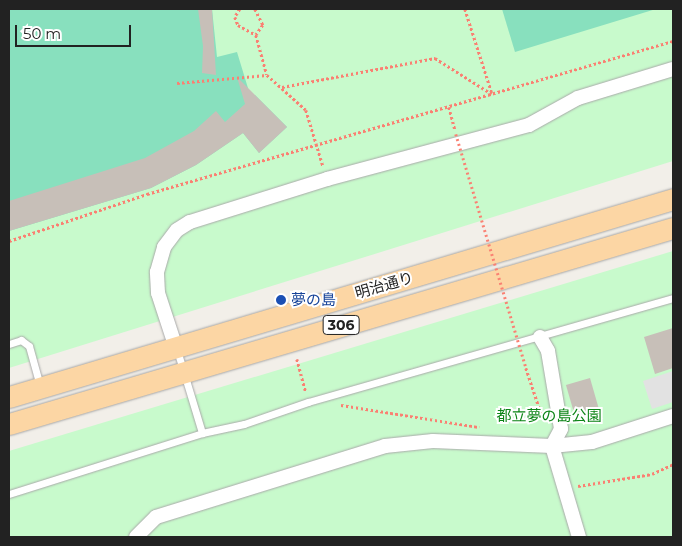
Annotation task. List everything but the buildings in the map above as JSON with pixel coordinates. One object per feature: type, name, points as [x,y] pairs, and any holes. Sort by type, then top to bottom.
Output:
[{"type":"main road","name":"明治通り","points":[[9,397],[673,199]]},
{"type":"main road","name":"明治通り","points":[[9,424],[183,370],[673,228]]},
{"type":"street","points":[[176,348],[158,292],[157,272],[164,247],[177,230],[211,214],[529,125],[578,98],[673,69]]},
{"type":"street","points":[[540,337],[548,351],[561,429],[552,446],[579,537]]},
{"type":"street","points":[[136,537],[156,517],[385,446],[433,441],[552,446],[592,442],[673,416]]},
{"type":"lane","points":[[9,494],[202,433],[244,424],[308,402],[673,298]]},
{"type":"lane","points":[[9,344],[22,340],[29,346],[40,388]]},
{"type":"lane","points":[[176,348],[202,433]]},
{"type":"path","points":[[240,9],[235,17],[238,25],[256,35],[267,75],[306,110],[327,180]]},
{"type":"path","points":[[255,9],[263,25],[256,35]]},
{"type":"path","points":[[465,9],[492,94]]},
{"type":"path","points":[[9,241],[147,194],[673,41]]},
{"type":"path","points":[[282,87],[435,58],[492,94]]},
{"type":"path","points":[[177,83],[267,75]]},
{"type":"path","points":[[449,107],[526,368],[544,420]]},
{"type":"path","points":[[297,359],[308,402],[428,417],[484,428]]},
{"type":"path","points":[[585,484],[652,474],[673,464]]},
{"type":"green space","points":[[9,9],[673,9],[673,161],[9,368]]},
{"type":"green space","points":[[9,9],[212,9],[217,57],[237,52],[251,98],[255,95],[287,127],[259,153],[243,133],[196,165],[151,188],[9,231]]},
{"type":"green space","points":[[502,9],[656,9],[515,52]]},
{"type":"green space","name":"都立夢の島公園","points":[[673,251],[673,537],[9,537],[9,451]]},
{"type":"shaded area","points":[[673,371],[673,402],[652,409],[643,381]]},
{"type":"place","name":"夢の島","points":[[281,300]]}]
